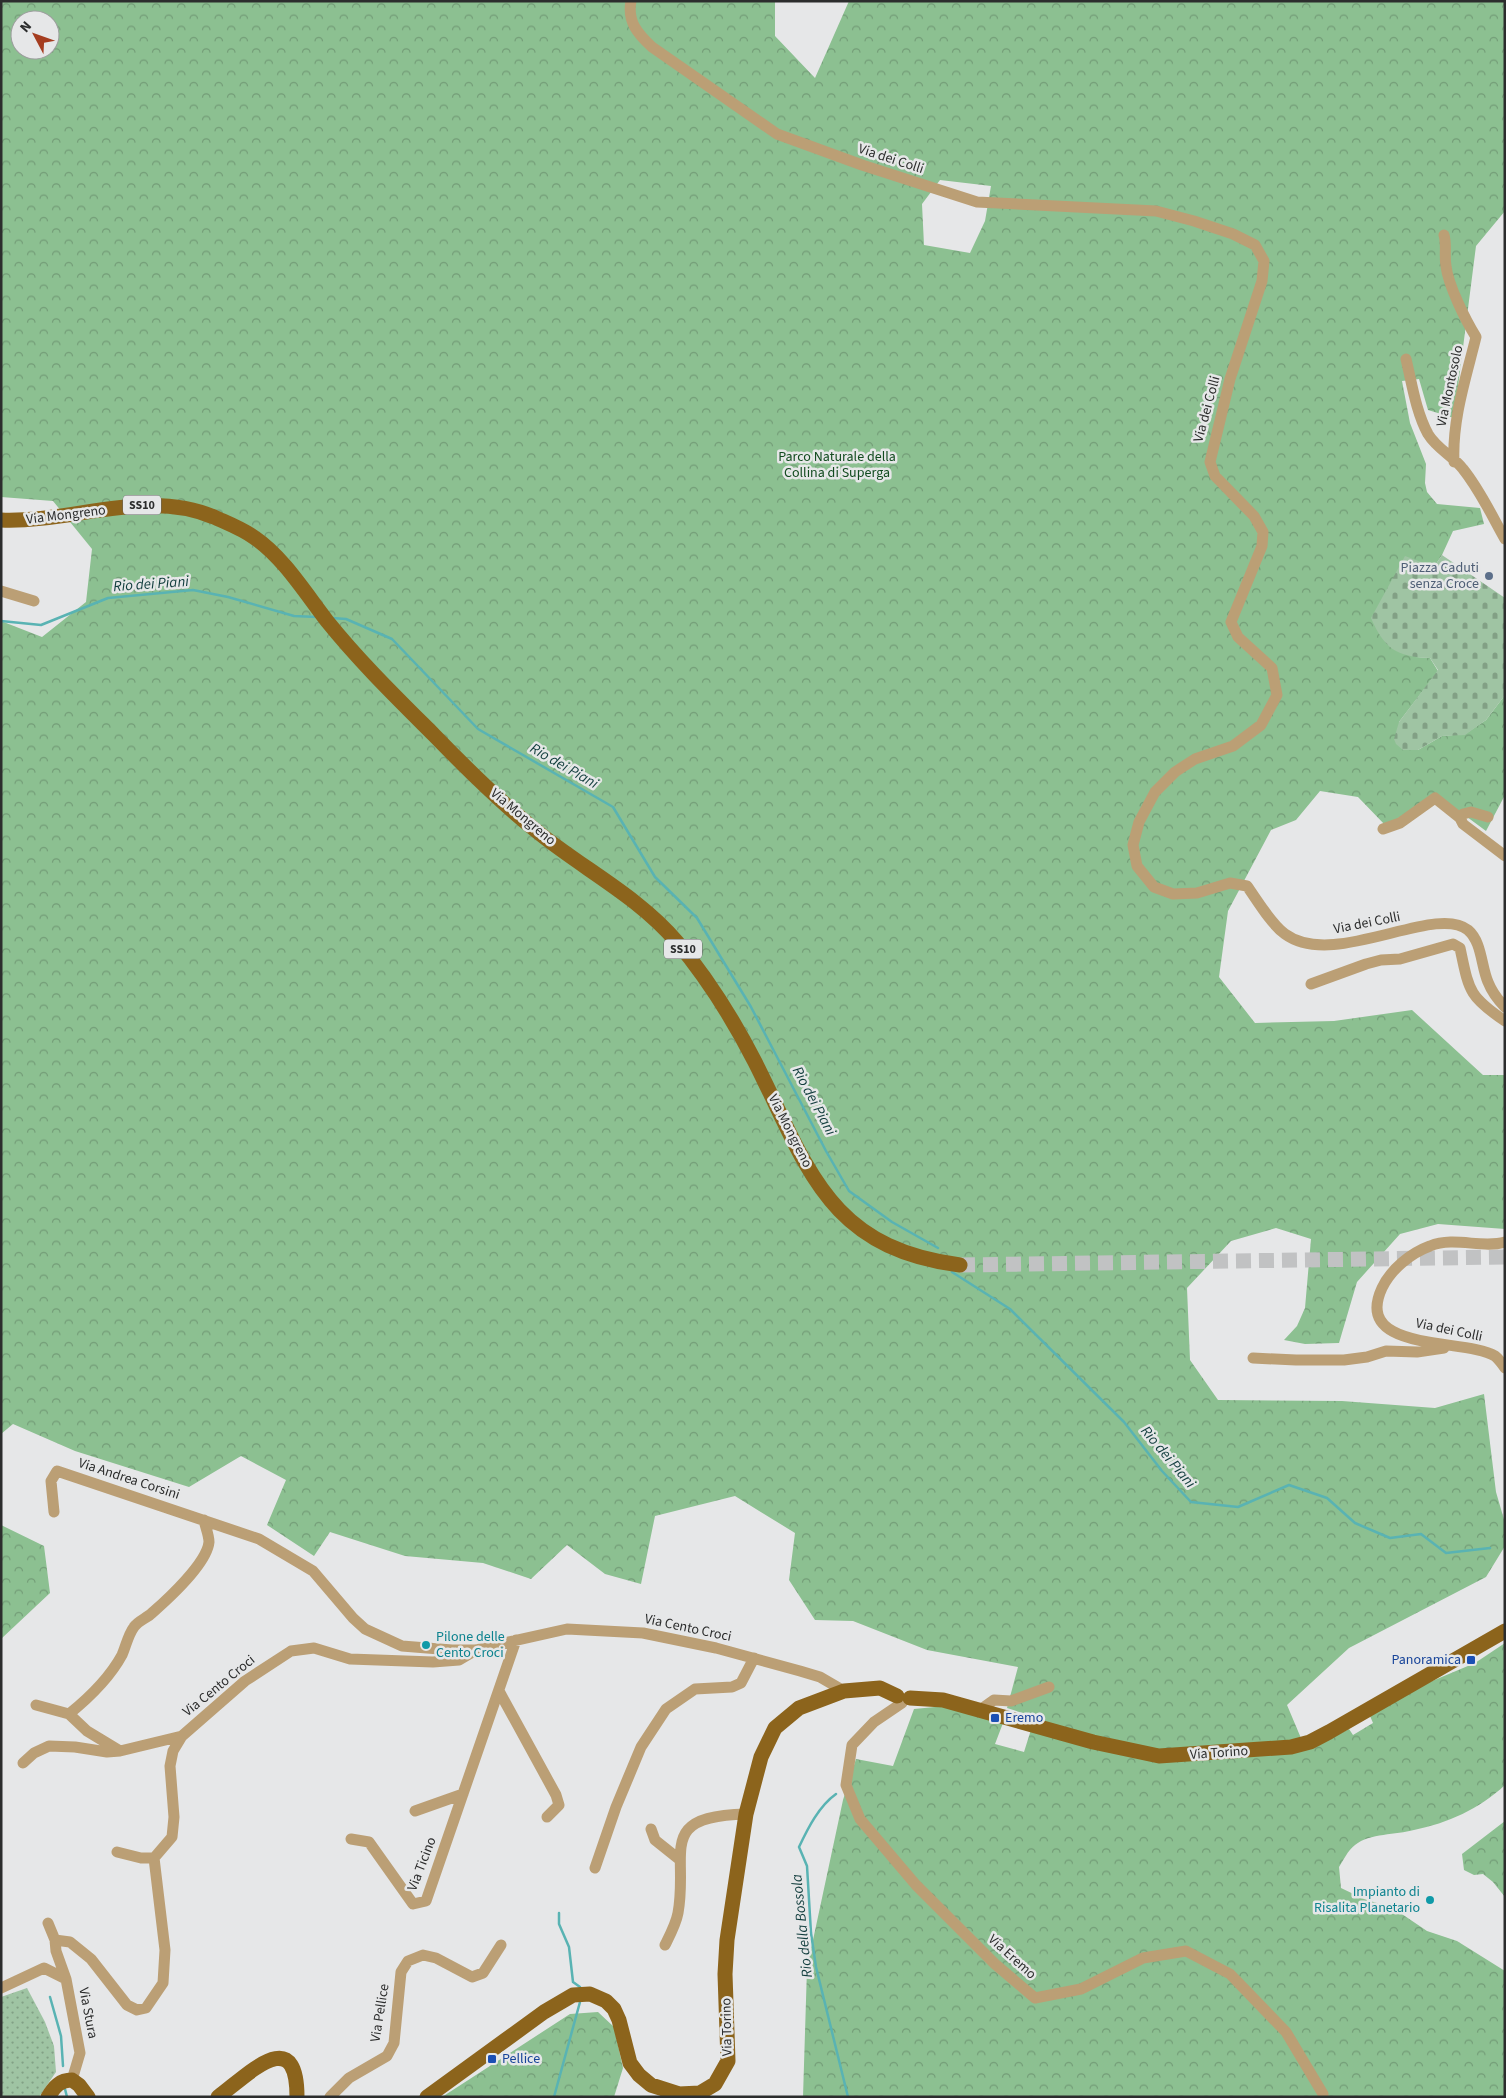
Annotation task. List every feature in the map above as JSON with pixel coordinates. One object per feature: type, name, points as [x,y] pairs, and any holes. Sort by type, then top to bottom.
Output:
[{"type":"main road","name":"Via Mongreno","points":[[1,520],[26,521],[132,506],[170,506],[194,509],[254,537],[272,552],[355,655],[468,770],[522,820],[557,847],[624,893],[658,921],[675,940],[718,995],[813,1177],[835,1207],[866,1234],[882,1244],[922,1259],[960,1265]]},
{"type":"main road","name":"Via Torino","points":[[427,2097],[544,2012],[573,1996],[590,1994],[606,2001],[614,2009],[619,2020],[630,2063],[639,2075],[651,2085],[679,2094],[702,2095],[716,2084],[728,2061],[725,1974],[727,1940],[746,1814],[761,1757],[775,1728],[799,1708],[844,1691],[880,1688],[903,1699],[943,1700],[1093,1742],[1159,1756],[1291,1746],[1310,1742],[1329,1732],[1505,1631]]},
{"type":"main road","points":[[218,2097],[273,2058],[287,2060],[294,2067],[297,2097]]},
{"type":"main road","points":[[48,2097],[53,2089],[62,2082],[72,2080],[79,2085],[88,2097]]},
{"type":"street","name":"Via dei Colli","points":[[631,1],[629,11],[636,32],[652,47],[777,134],[862,165],[977,202],[1156,211],[1233,234],[1255,245],[1264,261],[1262,281],[1230,379],[1210,462],[1215,476],[1254,516],[1263,532],[1262,546],[1231,622],[1238,637],[1272,668],[1277,695],[1261,725],[1233,746],[1195,759],[1175,772],[1154,792],[1139,822],[1133,845],[1137,866],[1154,887],[1173,894],[1197,893],[1230,883],[1247,886],[1284,933],[1305,944],[1333,946],[1429,926],[1448,923],[1460,925],[1474,937],[1487,980],[1494,995],[1505,1007]]},
{"type":"street","name":"Via Montosolo","points":[[1444,235],[1446,266],[1466,320],[1476,337],[1461,392],[1455,430],[1454,462]]},
{"type":"street","name":"Via Montosolo","points":[[1406,360],[1421,418],[1428,435],[1454,462],[1462,467],[1479,492],[1505,539]]},
{"type":"street","points":[[1,591],[34,601]]},
{"type":"street","points":[[1383,829],[1400,823],[1435,798],[1460,818],[1463,824],[1505,856]]},
{"type":"street","points":[[1460,818],[1463,814],[1471,812],[1488,817]]},
{"type":"street","points":[[1311,984],[1366,964],[1381,960],[1400,959],[1453,944],[1460,948],[1468,985],[1475,998],[1505,1021]]},
{"type":"street","name":"Via dei Colli","points":[[1505,1242],[1448,1241],[1417,1251],[1402,1263],[1385,1282],[1377,1299],[1380,1318],[1394,1332],[1422,1341],[1478,1350],[1496,1356],[1505,1368]]},
{"type":"street","points":[[1253,1358],[1344,1360],[1367,1357],[1386,1351],[1416,1352],[1450,1347]]},
{"type":"street","name":"Via Andrea Corsini","points":[[54,1512],[51,1481],[57,1471],[259,1539],[313,1572],[365,1629],[402,1646],[476,1650]]},
{"type":"street","points":[[69,1714],[105,1681],[122,1654],[130,1632],[136,1624],[150,1616],[174,1594],[189,1576],[206,1551],[209,1542],[204,1520]]},
{"type":"street","name":"Via Cento Croci","points":[[23,1762],[34,1753],[49,1746],[75,1747],[106,1752],[120,1751],[182,1736],[245,1681],[290,1651],[314,1648],[350,1659],[433,1662],[459,1660],[476,1650],[567,1629],[610,1630],[661,1636],[754,1658],[820,1677],[844,1691]]},
{"type":"street","name":"Via Ticino","points":[[351,1838],[369,1842],[413,1904],[426,1901],[516,1640]]},
{"type":"street","points":[[595,1868],[616,1806],[641,1747],[666,1709],[695,1689],[732,1687],[741,1683],[754,1658]]},
{"type":"street","points":[[980,1710],[994,1700],[1011,1701],[1049,1687]]},
{"type":"street","points":[[499,1691],[556,1795],[559,1805],[547,1818]]},
{"type":"street","name":"Via Eremo","points":[[903,1699],[874,1722],[852,1746],[846,1785],[860,1819],[916,1885],[995,1964],[1035,1998],[1081,1989],[1143,1958],[1186,1952],[1230,1974],[1286,2032],[1323,2097]]},
{"type":"street","points":[[36,1705],[69,1714],[87,1731],[120,1751]]},
{"type":"street","points":[[117,1852],[141,1858],[154,1858],[172,1837],[174,1817],[170,1766],[173,1751],[182,1736]]},
{"type":"street","points":[[415,1811],[463,1794]]},
{"type":"street","points":[[665,1946],[678,1914],[679,1849],[684,1834],[690,1827],[707,1819],[723,1814],[746,1814]]},
{"type":"street","points":[[651,1829],[655,1840],[680,1860]]},
{"type":"street","name":"Via Stura","points":[[55,1940],[70,1942],[91,1959],[126,2005],[136,2010],[146,2008],[163,1983],[164,1950],[154,1858]]},
{"type":"street","name":"Via Stura","points":[[48,1923],[66,1979],[80,2053],[72,2080]]},
{"type":"street","name":"Via Pellice","points":[[330,2097],[349,2078],[387,2056],[394,2043],[401,1972],[408,1961],[423,1955],[436,1958],[472,1977],[482,1973],[501,1945]]},
{"type":"street","name":"Via Stura","points":[[1,1988],[44,1968],[66,1979]]},
{"type":"green space","name":"Parco Naturale della Collina di Superga","points":[[1,1],[775,1],[775,36],[815,78],[849,1],[1505,1],[1505,211],[1476,246],[1454,418],[1428,410],[1419,379],[1402,381],[1410,423],[1426,464],[1425,483],[1427,492],[1437,504],[1480,508],[1484,524],[1453,531],[1434,567],[1416,657],[1430,658],[1438,671],[1399,722],[1418,750],[1442,736],[1465,734],[1486,720],[1505,695],[1505,795],[1486,831],[1436,794],[1386,826],[1358,797],[1320,791],[1296,820],[1271,830],[1228,911],[1219,977],[1255,1023],[1334,1021],[1412,1010],[1483,1075],[1505,1075],[1505,1229],[1438,1224],[1400,1234],[1357,1282],[1339,1343],[1305,1344],[1284,1340],[1297,1326],[1305,1308],[1311,1239],[1276,1228],[1231,1241],[1187,1288],[1190,1360],[1218,1400],[1342,1401],[1435,1408],[1484,1394],[1496,1492],[1505,1523],[1505,1546],[1486,1577],[1349,1648],[1287,1705],[1306,1750],[1349,1729],[1353,1735],[1373,1723],[1370,1716],[1425,1684],[1475,1663],[1505,1643],[1505,1785],[1474,1808],[1451,1819],[1407,1832],[1376,1836],[1361,1841],[1350,1850],[1339,1867],[1341,1888],[1364,1899],[1393,1908],[1427,1931],[1457,1941],[1505,1971],[1505,2097],[803,2097],[807,1968],[843,1800],[856,1759],[893,1766],[914,1709],[945,1706],[1003,1723],[995,1744],[1024,1752],[1035,1717],[1007,1708],[1018,1667],[927,1650],[853,1621],[815,1620],[789,1580],[795,1533],[735,1496],[655,1516],[641,1584],[605,1574],[567,1545],[531,1579],[483,1563],[405,1556],[330,1532],[314,1556],[267,1525],[286,1480],[241,1456],[189,1487],[75,1451],[13,1424],[1,1434],[1,621],[42,637],[86,602],[92,549],[53,501],[1,497]],"holes":[[[940,180],[991,186],[985,221],[970,253],[924,245],[922,204]]]},
{"type":"green space","points":[[1442,555],[1505,598],[1505,695],[1486,720],[1465,735],[1442,736],[1418,750],[1403,750],[1396,744],[1394,739],[1399,722],[1438,670],[1430,658],[1408,656],[1386,644],[1371,618],[1405,556],[1434,567]]},
{"type":"green space","points":[[1,1525],[44,1546],[50,1593],[1,1639]]},
{"type":"green space","points":[[1505,1821],[1505,1897],[1493,1882],[1483,1874],[1474,1875],[1464,1870],[1462,1854]]},
{"type":"green space","points":[[27,1988],[45,2022],[54,2046],[56,2072],[39,2097],[1,2097],[1,1997]]},
{"type":"green space","points":[[598,2012],[614,2027],[623,2068],[614,2097],[442,2097],[570,2014]]},
{"type":"waterway","name":"Rio dei Piani","points":[[1,621],[41,625],[108,598],[193,590],[228,597],[294,616],[317,617]]},
{"type":"waterway","name":"Rio dei Piani","points":[[332,618],[346,619],[392,639],[478,729],[613,807],[655,877],[697,918],[751,1007],[849,1191],[892,1222],[938,1248]]},
{"type":"waterway","name":"Rio dei Piani","points":[[952,1272],[1010,1309],[1124,1422],[1162,1471],[1191,1502],[1238,1507],[1289,1485],[1327,1498],[1355,1523],[1390,1538],[1421,1534],[1446,1553],[1490,1548]]},
{"type":"waterway","name":"Rio della Bossola","points":[[836,1794],[819,1811],[799,1847],[807,1866],[811,1933],[816,1967],[848,2097]]},
{"type":"waterway","points":[[559,1913],[559,1924],[569,1947],[573,1982],[580,1987]]},
{"type":"waterway","points":[[50,1997],[61,2036],[63,2066]]},
{"type":"waterway","points":[[554,2097],[580,2002]]},
{"type":"waterway","points":[[65,2089],[67,2097]]},
{"type":"tunnel","points":[[960,1265],[1505,1257]]},
{"type":"place","name":"Piazza Caduti senza Croce","points":[[1489,576]]},
{"type":"place","name":"Pilone delle Cento Croci","points":[[426,1645]]},
{"type":"place","name":"Panoramica","points":[[1471,1660]]},
{"type":"place","name":"Eremo","points":[[995,1718]]},
{"type":"place","name":"Impianto di Risalita Planetario","points":[[1430,1900]]},
{"type":"place","name":"Pellice","points":[[492,2059]]}]
